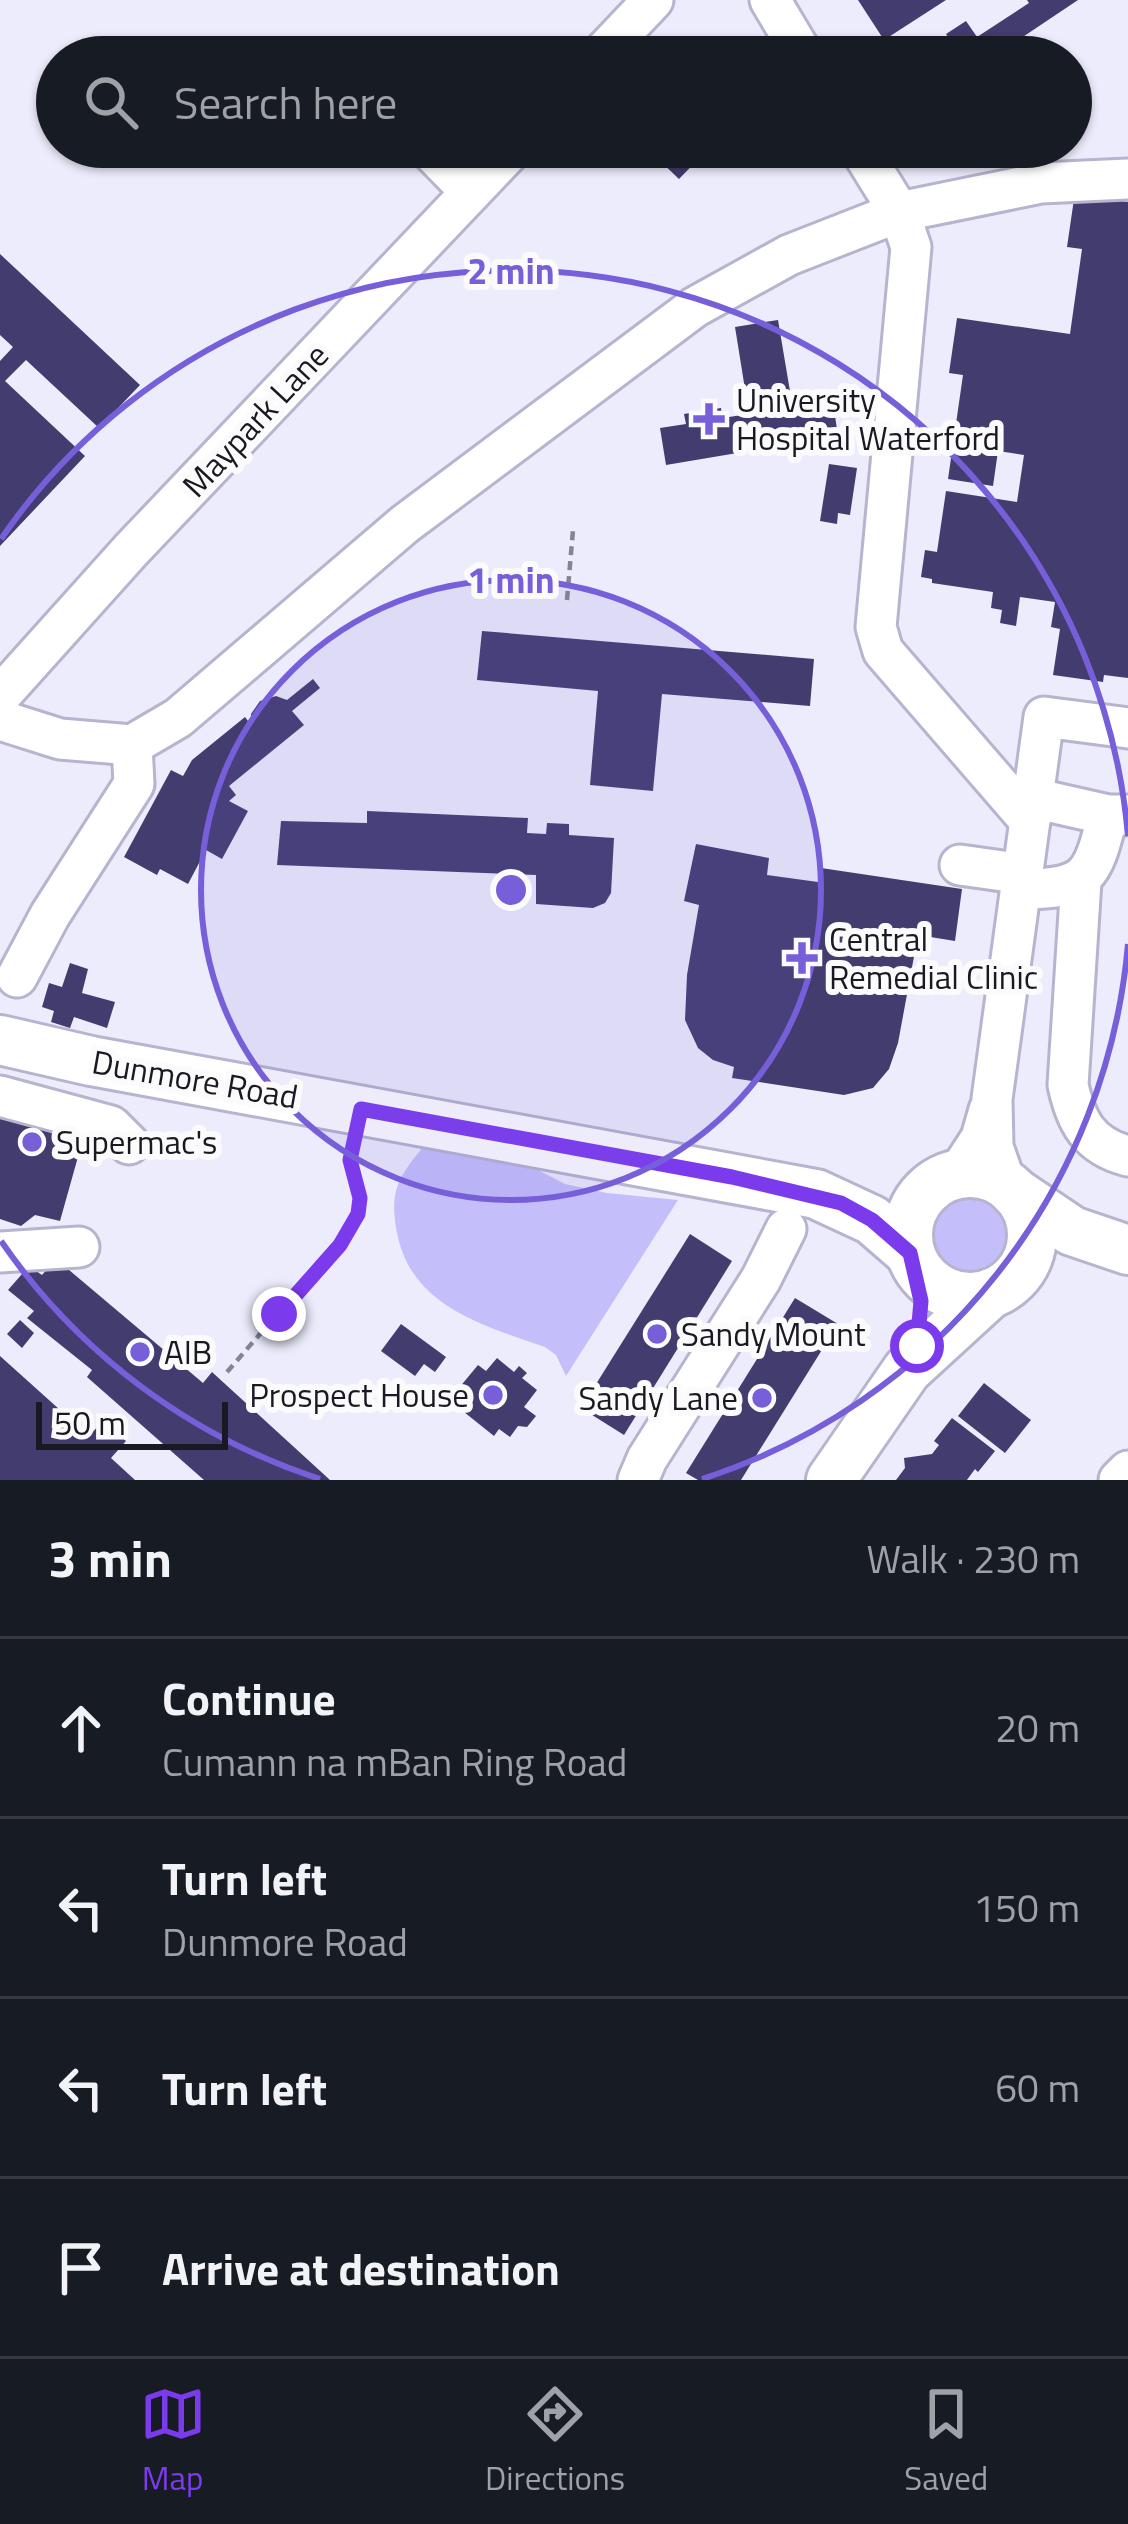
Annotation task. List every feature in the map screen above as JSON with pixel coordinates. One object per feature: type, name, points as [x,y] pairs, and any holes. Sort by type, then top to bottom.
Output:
[{"type":"main road","name":"Dunmore Road","points":[[0,1040],[361,1109],[801,1211],[872,1220],[913,1260]]},
{"type":"main road","points":[[831,1480],[907,1370],[917,1346],[922,1315],[908,1238],[913,1210],[930,1188],[952,1177],[983,1175],[1072,1231],[1128,1251]]},
{"type":"main road","name":"Dunmore Road","points":[[801,1211],[952,1177]]},
{"type":"main road","points":[[907,1370],[1025,1263],[1032,1235],[1026,1208],[1010,1188]]},
{"type":"main road","points":[[913,1260],[936,1288],[964,1297],[1068,1261],[1128,1251]]},
{"type":"street","points":[[619,36],[653,0]]},
{"type":"street","points":[[770,0],[791,36]]},
{"type":"street","points":[[447,168],[470,193]]},
{"type":"street","name":"Maypark Lane","points":[[0,696],[131,550],[494,168]]},
{"type":"street","points":[[872,168],[898,212],[910,247],[876,627],[883,651],[1031,809],[1118,815],[1094,868],[1081,881],[1065,887],[1023,882],[960,865]]},
{"type":"street","points":[[0,720],[60,739],[132,745],[178,718],[405,524],[695,307],[789,255],[898,212],[1041,183],[1128,179]]},
{"type":"street","points":[[952,1177],[981,1138],[992,1099],[1044,717],[1128,728]]},
{"type":"street","points":[[17,977],[50,915],[134,784],[132,745]]},
{"type":"street","points":[[1081,881],[1068,1085],[1074,1116],[1089,1137],[1128,1156]]},
{"type":"street","points":[[0,1096],[111,1126],[129,1144]]},
{"type":"street","points":[[992,1099],[993,1147],[1010,1188]]},
{"type":"street","points":[[638,1480],[801,1211]]},
{"type":"street","points":[[8,1244],[79,1247]]},
{"type":"street","points":[[1119,1480],[1128,1471]]},
{"type":"path","points":[[567,600],[573,530]]},
{"type":"path","points":[[227,1372],[353,1227],[360,1198],[350,1160],[361,1109]]},
{"type":"shaded area","points":[[423,1147],[536,1169],[565,1184],[607,1193],[678,1200],[566,1376],[556,1355],[545,1347],[474,1321],[417,1279],[397,1233],[394,1206],[402,1177]]},
{"type":"shaded area","points":[[971,1196],[999,1207],[1010,1235],[999,1263],[971,1274],[943,1263],[932,1235],[943,1207]]},
{"type":"building","points":[[858,0],[946,0],[890,36],[881,36]]},
{"type":"building","points":[[1027,0],[1078,0],[1024,36],[979,36],[1029,3]]},
{"type":"building","points":[[966,21],[976,36],[947,36],[946,34]]},
{"type":"building","points":[[667,168],[690,168],[679,179]]},
{"type":"building","points":[[1093,197],[1128,202],[1128,678],[1104,675],[1103,682],[1053,675],[1060,629],[1051,627],[1055,602],[1020,597],[1016,626],[1000,623],[1002,610],[991,608],[993,592],[932,583],[921,577],[925,550],[937,552],[946,491],[1017,502],[1024,455],[998,451],[993,486],[948,479],[963,375],[949,373],[957,318],[1070,334],[1082,249],[1067,247],[1074,199],[1093,202]]},
{"type":"building","points":[[0,254],[140,385],[99,428],[26,360],[5,381],[85,456],[0,546],[0,361],[13,347],[0,335]]},
{"type":"building","points":[[778,320],[794,415],[834,409],[838,436],[666,465],[660,428],[686,424],[684,414],[721,408],[722,418],[749,414],[735,327]]},
{"type":"building","points":[[829,464],[857,468],[850,515],[838,513],[837,524],[820,521]]},
{"type":"building","points":[[482,631],[814,659],[810,706],[662,694],[653,791],[590,785],[598,691],[477,680]]},
{"type":"building","points":[[313,679],[320,688],[292,711],[304,725],[229,786],[236,795],[229,801],[248,811],[222,859],[206,850],[188,884],[160,869],[157,875],[124,857],[171,770],[183,776],[192,760],[245,717],[251,725],[251,714],[260,701],[276,696],[287,700]]},
{"type":"building","points":[[367,811],[528,818],[527,833],[546,834],[547,823],[569,824],[569,835],[614,838],[611,893],[605,903],[593,908],[536,904],[536,875],[277,865],[281,821],[367,823]]},
{"type":"building","name":"Central Remedial Clinic","points":[[696,844],[769,858],[767,875],[818,882],[821,868],[962,889],[955,941],[918,935],[898,1043],[889,1069],[873,1088],[844,1095],[732,1078],[734,1067],[713,1060],[698,1048],[685,1020],[699,905],[684,901]]},
{"type":"building","points":[[70,963],[88,969],[82,993],[115,1002],[107,1028],[74,1017],[70,1028],[51,1022],[54,1011],[42,1007],[49,983],[62,987]]},
{"type":"building","points":[[0,1116],[83,1139],[60,1221],[35,1215],[21,1226],[0,1219]]},
{"type":"building","name":"Sandy Mount","points":[[690,1234],[732,1261],[624,1435],[581,1408]]},
{"type":"building","points":[[56,1259],[203,1383],[212,1372],[330,1480],[204,1480],[87,1377],[92,1370],[27,1318],[34,1311],[8,1290],[29,1266],[42,1275]]},
{"type":"building","name":"Sandy Lane","points":[[795,1298],[838,1324],[741,1480],[698,1480],[686,1473]]},
{"type":"building","points":[[20,1320],[34,1333],[22,1348],[7,1334]]},
{"type":"building","points":[[401,1324],[446,1357],[435,1372],[424,1364],[415,1376],[381,1351]]},
{"type":"building","points":[[0,1356],[89,1436],[103,1421],[126,1441],[111,1458],[135,1480],[0,1480]]},
{"type":"building","name":"Prospect House","points":[[497,1358],[514,1372],[519,1366],[527,1373],[522,1378],[537,1390],[524,1407],[536,1416],[510,1437],[499,1429],[494,1436],[449,1400],[478,1365],[486,1371]]},
{"type":"building","points":[[984,1383],[1031,1420],[1005,1453],[958,1416]]},
{"type":"building","points":[[952,1418],[995,1451],[978,1472],[975,1469],[967,1480],[896,1480],[905,1468],[904,1458],[932,1454],[939,1445],[934,1441]]},
{"type":"place","name":"University Hospital Waterford","points":[[709,419]]},
{"type":"place","name":"Central Remedial Clinic","points":[[802,958]]},
{"type":"place","name":"Supermac's","points":[[32,1142]]},
{"type":"place","name":"Sandy Mount","points":[[657,1334]]},
{"type":"place","name":"AIB","points":[[140,1352]]},
{"type":"place","name":"Prospect House","points":[[493,1395]]},
{"type":"place","name":"Sandy Lane","points":[[762,1398]]},
{"type":"route","points":[[279,1314],[353,1227],[360,1198],[350,1160],[361,1109],[732,1177],[841,1203],[872,1220],[910,1253],[920,1285],[917,1346]]}]
